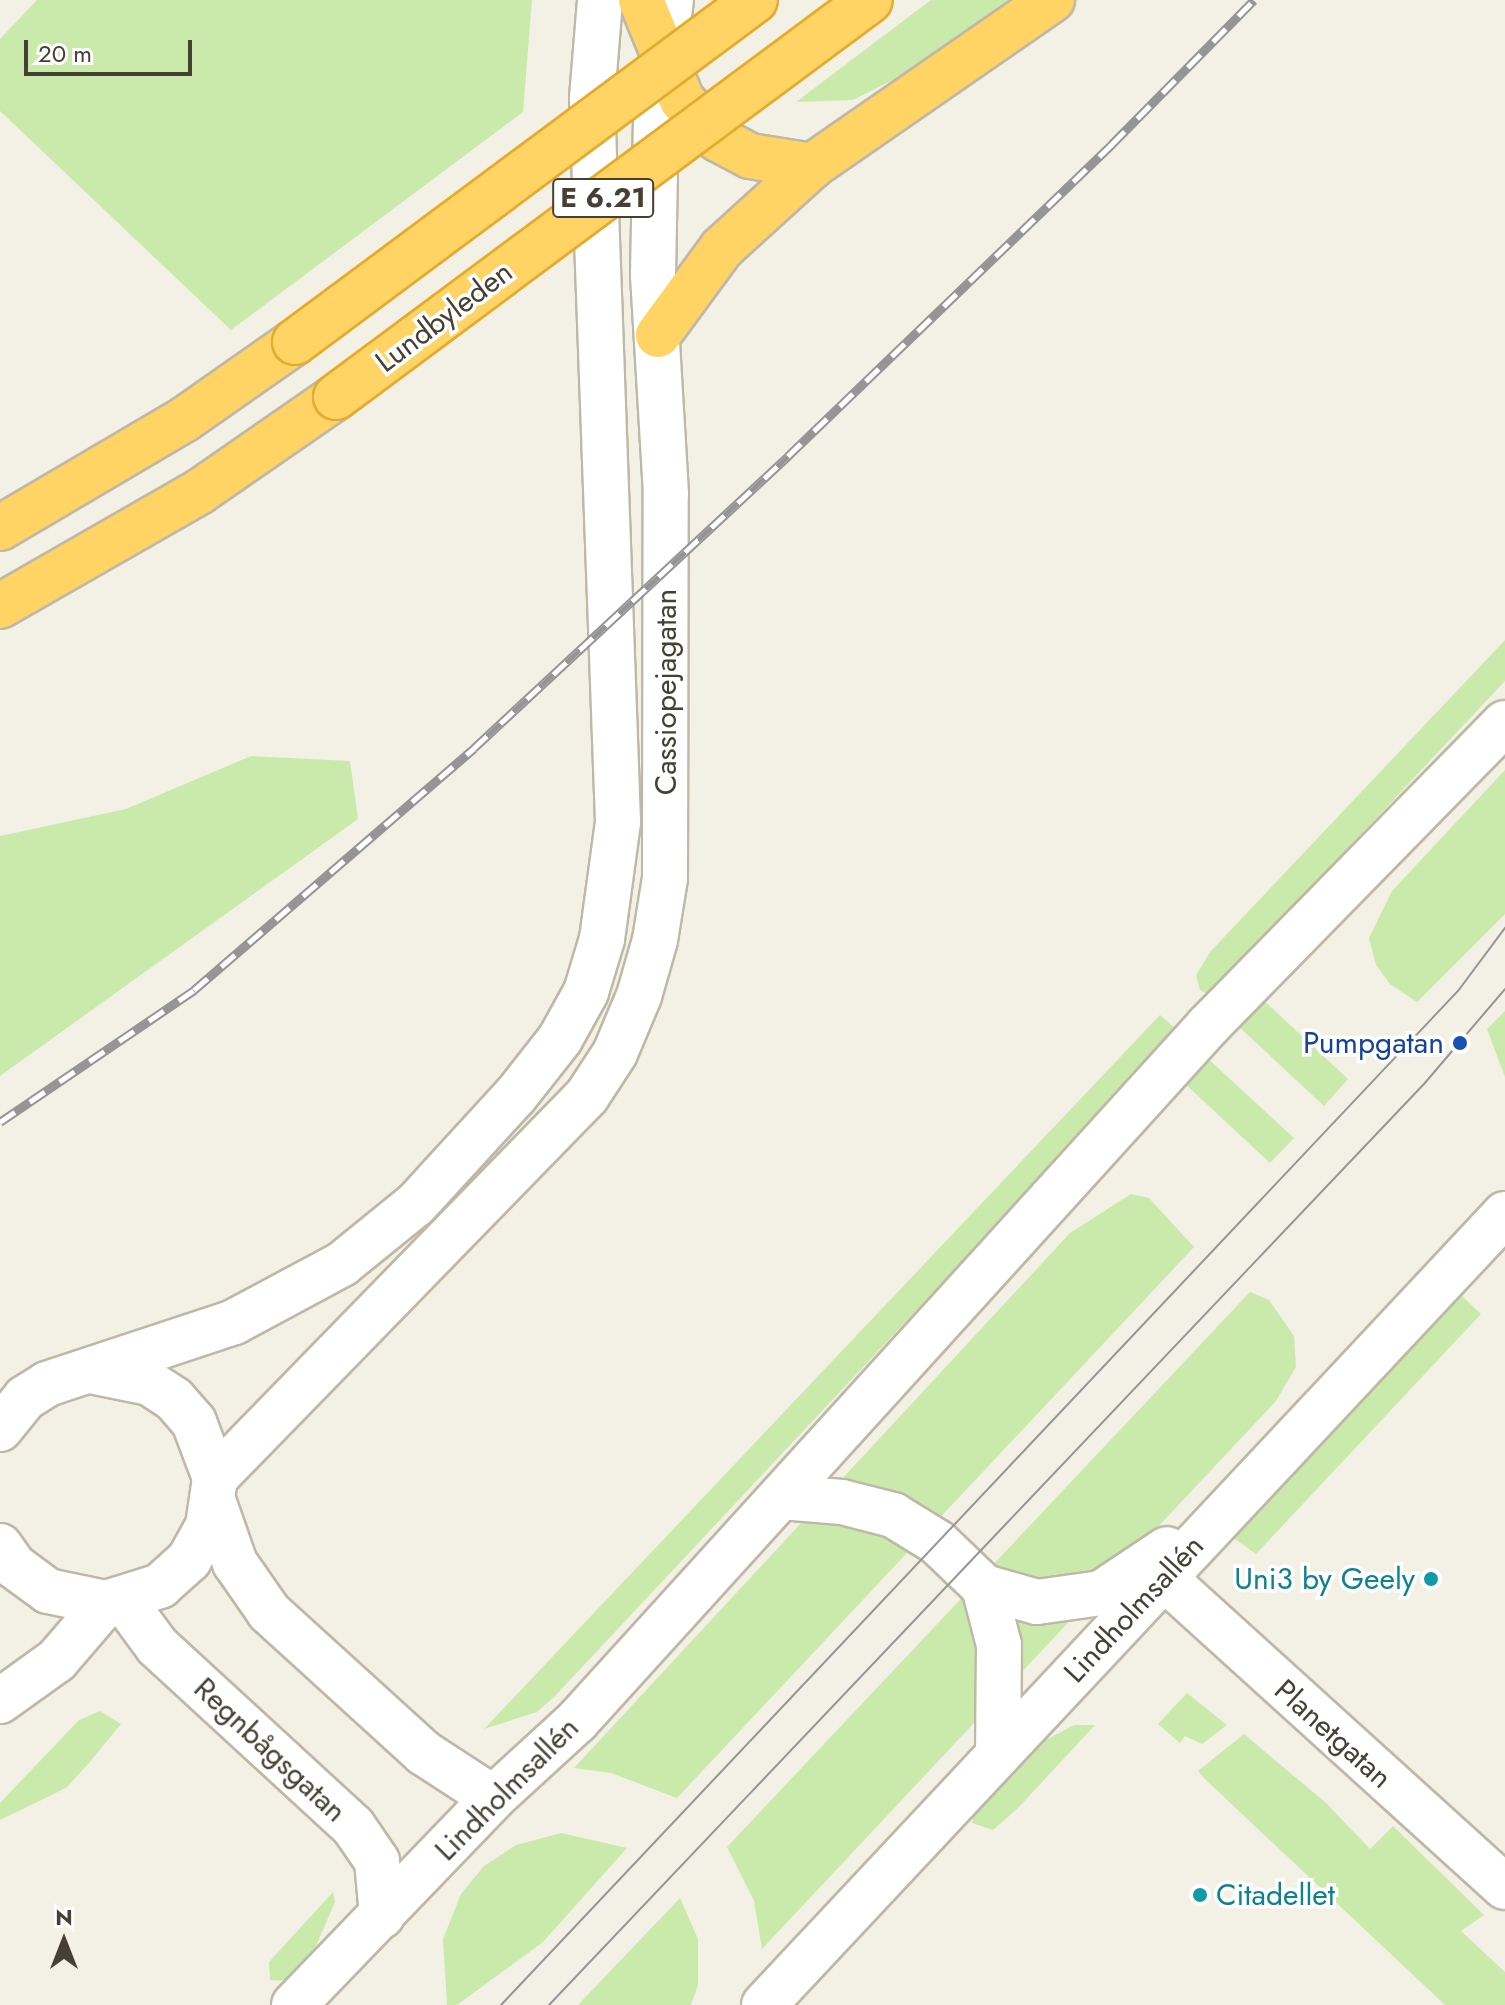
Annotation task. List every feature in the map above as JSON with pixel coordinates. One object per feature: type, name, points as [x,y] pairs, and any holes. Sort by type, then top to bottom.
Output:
[{"type":"highway","points":[[641,0],[660,57],[682,100],[718,139],[750,156],[812,166]]},
{"type":"highway","name":"E 6.21","points":[[0,528],[185,419],[295,342],[755,0]]},
{"type":"highway","name":"Lundbyleden","points":[[0,606],[199,492],[336,397],[870,0]]},
{"type":"highway","points":[[658,335],[722,248],[812,166],[1052,0]]},
{"type":"street","name":"Cassiopejagatan","points":[[95,1372],[234,1322],[312,1284],[363,1248],[416,1204],[560,1039],[586,992],[602,939],[618,822],[592,98],[600,0]]},
{"type":"street","name":"Cassiopejagatan","points":[[0,1701],[57,1660],[115,1602],[160,1586],[189,1560],[208,1526],[214,1490],[383,1305],[587,1096],[615,1053],[655,940],[665,878],[666,494],[654,217],[660,57],[671,0]]},
{"type":"street","name":"Lindholmsallén","points":[[294,2005],[493,1798],[577,1721],[1208,1026],[1505,723]]},
{"type":"street","name":"Lindholmsallén","points":[[764,2005],[1505,1214]]},
{"type":"street","points":[[8,1413],[47,1384],[95,1372],[149,1383],[174,1399],[208,1449],[214,1490],[235,1563],[269,1612],[424,1753],[493,1798]]},
{"type":"street","points":[[781,1497],[842,1502],[893,1515],[937,1542],[984,1587],[1037,1602],[1101,1593],[1232,1506]]},
{"type":"street","points":[[4,1562],[48,1591],[115,1602]]},
{"type":"street","name":"Planetgatan","points":[[1164,1578],[1505,1887]]},
{"type":"street","points":[[984,1587],[999,1645],[998,1755]]},
{"type":"street","name":"Regnbågsgatan","points":[[115,1602],[157,1646],[353,1826],[377,1861],[382,1916]]},
{"type":"green space","points":[[37,0],[532,0],[523,112],[231,330],[0,111],[0,39]]},
{"type":"green space","points":[[931,0],[1016,0],[938,57],[853,100],[796,102]]},
{"type":"green space","points":[[1505,640],[1505,681],[1210,995],[1200,990],[1196,975],[1210,952]]},
{"type":"green space","points":[[251,756],[350,761],[358,819],[0,1076],[0,836],[126,809]]},
{"type":"green space","points":[[1505,770],[1505,914],[1417,1002],[1390,984],[1376,965],[1369,938],[1392,891]]},
{"type":"green space","points":[[1260,997],[1348,1079],[1324,1106],[1236,1024]]},
{"type":"green space","points":[[1505,1011],[1505,1077],[1487,1029]]},
{"type":"green space","points":[[1160,1015],[1178,1031],[555,1696],[537,1712],[484,1729]]},
{"type":"green space","points":[[1205,1056],[1294,1138],[1270,1163],[1182,1081]]},
{"type":"green space","points":[[1131,1194],[1149,1198],[1194,1247],[677,1798],[611,1773],[574,1768],[1070,1233]]},
{"type":"green space","points":[[1250,1292],[1269,1300],[1294,1336],[1296,1367],[1276,1401],[762,1949],[754,1901],[727,1847]]},
{"type":"green space","points":[[1461,1295],[1481,1314],[1256,1554],[1232,1537]]},
{"type":"green space","points":[[1187,1693],[1227,1725],[1202,1744],[1185,1736],[1180,1743],[1158,1724]]},
{"type":"green space","points":[[100,1711],[121,1724],[89,1763],[66,1788],[0,1820],[0,1803],[79,1720]]},
{"type":"green space","points":[[1074,1725],[1095,1725],[1018,1808],[993,1830],[972,1823],[974,1813],[1040,1743]]},
{"type":"green space","points":[[1244,1734],[1326,1803],[1370,1849],[1393,1826],[1484,1915],[1461,1931],[1505,1972],[1505,2005],[1445,2005],[1206,1780],[1198,1771]]},
{"type":"green space","points":[[561,1833],[627,1848],[543,1942],[457,2005],[447,2005],[443,1939],[461,1894],[484,1866],[516,1845]]},
{"type":"green space","points":[[333,1892],[335,1902],[316,1946],[291,1981],[270,1980],[269,1962]]},
{"type":"green space","points":[[680,1898],[698,1939],[698,1985],[691,2005],[578,2005]]},
{"type":"tram line","points":[[501,2005],[1458,991],[1505,928]]},
{"type":"tram line","points":[[549,2005],[1424,1084],[1505,989]]},
{"type":"railway","points":[[0,1122],[194,990],[474,748],[788,456],[1112,144],[1254,0]]},
{"type":"place","name":"Pumpgatan","points":[[1460,1043]]},
{"type":"place","name":"Uni3 by Geely","points":[[1431,1579]]},
{"type":"place","name":"Citadellet","points":[[1200,1895]]}]
